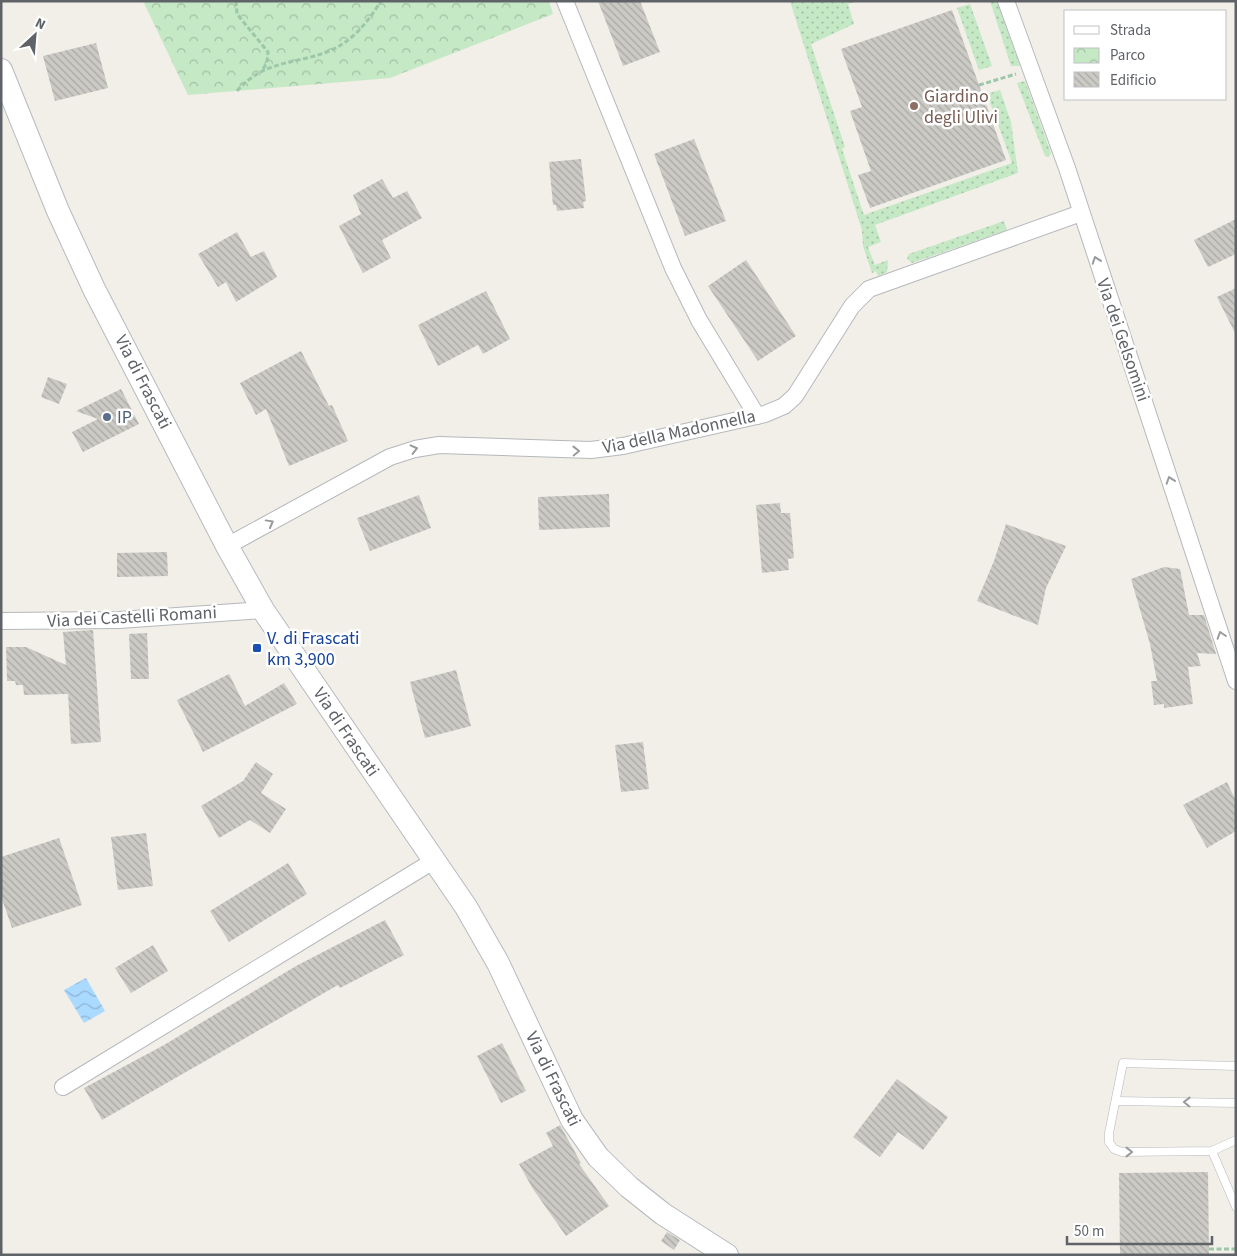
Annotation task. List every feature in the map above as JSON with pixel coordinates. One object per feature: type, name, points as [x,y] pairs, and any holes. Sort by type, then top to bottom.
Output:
[{"type":"main road","name":"Via di Frascati","points":[[1,70],[58,212],[94,289],[227,546],[263,610],[435,860],[498,963],[559,1096],[582,1136],[613,1172],[646,1200],[727,1255]]},
{"type":"street","points":[[564,1],[673,268],[699,320],[757,416]]},
{"type":"street","name":"Via dei Gelsomini","points":[[1006,1],[1081,213],[1236,681]]},
{"type":"street","name":"Via della Madonnella","points":[[227,546],[390,457],[415,449],[452,445],[591,450],[623,446],[757,416],[784,406],[804,383],[852,306],[869,289],[1081,213]]},
{"type":"street","name":"Via dei Castelli Romani","points":[[1,620],[119,620],[263,610]]},
{"type":"street","points":[[63,1087],[435,860]]},
{"type":"lane","points":[[1236,1066],[1123,1063],[1109,1138],[1114,1149],[1122,1152],[1212,1151],[1236,1140]]},
{"type":"lane","points":[[1116,1101],[1236,1103]]},
{"type":"lane","points":[[1212,1151],[1236,1207]]},
{"type":"path","points":[[236,1],[237,14],[268,52],[268,63],[237,91]]},
{"type":"path","points":[[260,72],[294,60],[328,52],[351,38],[370,20],[382,1]]},
{"type":"path","points":[[979,85],[1011,75]]},
{"type":"path","points":[[1209,1249],[1236,1249]]},
{"type":"green space","points":[[143,1],[549,1],[553,14],[390,78],[188,95]]},
{"type":"green space","points":[[790,1],[857,1],[848,4],[854,24],[811,44],[845,147],[842,149],[864,215],[1012,163],[987,94],[1000,90],[1011,122],[1018,173],[875,225],[881,242],[868,247],[875,265],[888,260],[887,272],[878,276],[876,271],[872,273],[863,246],[862,230]]},
{"type":"green space","points":[[990,1],[997,1],[1020,66],[1011,66]]},
{"type":"green space","points":[[970,4],[992,66],[979,70],[957,8]]},
{"type":"green space","points":[[1025,81],[1051,153],[1049,157],[1045,156],[1017,83]]},
{"type":"green space","points":[[1004,221],[1007,230],[912,263],[907,259],[909,254]]},
{"type":"water","points":[[86,978],[105,1011],[84,1023],[64,990]]},
{"type":"building","points":[[598,1],[640,1],[660,52],[623,66]]},
{"type":"building","points":[[952,10],[1006,160],[870,208],[858,175],[871,171],[850,111],[862,107],[841,49]]},
{"type":"building","points":[[96,43],[108,88],[55,101],[43,56]]},
{"type":"building","points":[[694,139],[726,221],[685,236],[654,154]]},
{"type":"building","points":[[581,159],[586,201],[583,202],[584,208],[557,211],[556,205],[553,205],[549,162]]},
{"type":"building","points":[[382,179],[393,198],[407,191],[422,218],[382,240],[391,258],[363,273],[339,226],[361,214],[353,195]]},
{"type":"building","points":[[1236,219],[1236,254],[1208,267],[1194,240]]},
{"type":"building","points":[[237,232],[251,257],[264,251],[277,277],[236,302],[226,282],[218,287],[198,254]]},
{"type":"building","points":[[746,260],[796,336],[758,361],[708,286]]},
{"type":"building","points":[[1236,288],[1236,335],[1217,297]]},
{"type":"building","points":[[486,291],[510,339],[483,354],[478,345],[438,366],[418,325]]},
{"type":"building","points":[[301,351],[329,406],[332,405],[348,441],[289,466],[266,409],[256,415],[240,383]]},
{"type":"building","points":[[48,377],[67,384],[59,404],[41,397]]},
{"type":"building","name":"IP","points":[[121,389],[139,424],[83,452],[72,432],[98,419],[76,411]]},
{"type":"building","points":[[609,494],[610,527],[539,530],[538,497]]},
{"type":"building","points":[[419,495],[431,528],[370,551],[357,518]]},
{"type":"building","points":[[780,503],[781,513],[790,513],[794,558],[788,559],[789,570],[762,573],[756,505]]},
{"type":"building","points":[[1006,524],[1066,546],[1046,588],[1038,625],[977,601],[994,561]]},
{"type":"building","points":[[167,552],[168,576],[117,577],[117,553]]},
{"type":"building","points":[[1164,567],[1180,569],[1189,615],[1204,615],[1216,654],[1197,653],[1201,666],[1188,667],[1193,704],[1164,708],[1164,704],[1154,705],[1151,681],[1157,681],[1150,644],[1131,579]]},
{"type":"building","points":[[93,630],[101,742],[71,744],[68,694],[24,695],[23,685],[16,685],[15,681],[7,681],[6,647],[26,647],[66,665],[63,632]]},
{"type":"building","points":[[147,633],[149,679],[131,679],[129,634]]},
{"type":"building","points":[[456,670],[471,726],[425,738],[410,682]]},
{"type":"building","points":[[229,674],[245,706],[284,683],[297,704],[203,752],[177,700]]},
{"type":"building","points":[[643,742],[649,789],[621,792],[615,745]]},
{"type":"building","points":[[256,762],[273,774],[261,793],[286,809],[270,833],[250,820],[219,838],[201,806],[243,781]]},
{"type":"building","points":[[1227,782],[1236,801],[1236,831],[1207,848],[1183,805]]},
{"type":"building","points":[[146,833],[153,886],[118,890],[111,837]]},
{"type":"building","points":[[59,838],[82,905],[12,928],[1,896],[1,857]]},
{"type":"building","points":[[288,863],[307,894],[229,942],[210,911]]},
{"type":"building","points":[[385,920],[404,955],[340,988],[338,985],[102,1120],[84,1088],[164,1045],[296,966]]},
{"type":"building","points":[[153,945],[168,971],[131,993],[115,968]]},
{"type":"building","points":[[502,1043],[526,1091],[501,1103],[477,1056]]},
{"type":"building","points":[[897,1079],[948,1117],[923,1150],[898,1132],[880,1157],[853,1137]]},
{"type":"building","points":[[560,1125],[581,1163],[579,1164],[609,1206],[566,1236],[533,1189],[519,1164],[553,1146],[546,1133]]},
{"type":"building","points":[[1208,1172],[1209,1255],[1120,1255],[1119,1173]]},
{"type":"building","points":[[667,1232],[680,1240],[674,1250],[661,1241]]},
{"type":"place","name":"Giardino degli Ulivi","points":[[914,106]]},
{"type":"place","name":"IP","points":[[107,417]]},
{"type":"place","name":"V. di Frascati km 3,900","points":[[257,648]]}]
